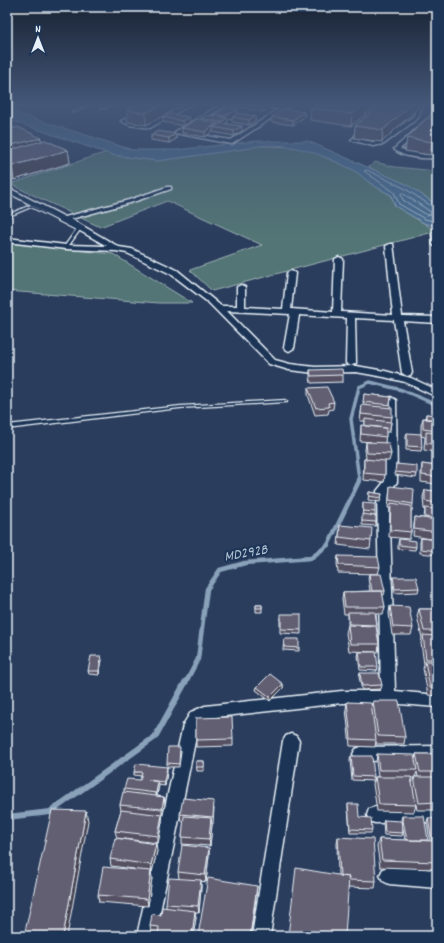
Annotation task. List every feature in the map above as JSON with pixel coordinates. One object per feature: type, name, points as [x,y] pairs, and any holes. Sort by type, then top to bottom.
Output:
[{"type":"street","points":[[398,148],[397,149],[400,152],[426,157],[437,156]]},
{"type":"street","points":[[64,219],[131,201],[169,188]]},
{"type":"street","points":[[7,189],[117,249]]},
{"type":"street","points":[[437,236],[435,235],[437,245]]},
{"type":"street","points":[[7,240],[66,247],[129,250],[174,272],[219,308],[272,362],[289,367],[315,370],[356,369],[385,374],[408,380],[437,394]]},
{"type":"street","points":[[390,246],[398,318],[407,373]]},
{"type":"street","points":[[337,315],[339,259]]},
{"type":"street","points":[[289,348],[291,273]]},
{"type":"street","points":[[241,287],[241,309]]},
{"type":"street","points":[[219,308],[437,320]]},
{"type":"street","points":[[350,363],[351,316]]},
{"type":"street","points":[[388,697],[383,491],[391,482],[391,400]]},
{"type":"street","points":[[146,936],[191,725],[196,717],[205,712],[327,699],[388,697],[437,701]]},
{"type":"street","points":[[261,936],[291,741]]},
{"type":"street","points":[[361,754],[437,753]]},
{"type":"street","points":[[375,815],[437,814]]},
{"type":"street","points":[[389,875],[437,879]]},
{"type":"lane","points":[[7,216],[31,206],[45,211],[78,230],[66,247]]},
{"type":"lane","points":[[7,427],[180,407],[285,401]]},
{"type":"green space","points":[[250,148],[301,148],[355,170],[370,183],[391,195],[395,206],[437,231],[212,291],[190,270],[262,245],[167,201],[100,227],[10,184],[107,152],[112,155],[157,161]]},
{"type":"green space","points":[[375,162],[395,167],[437,171],[437,205],[427,198],[369,167]]},
{"type":"green space","points":[[7,243],[113,254],[192,303],[159,303],[7,291]]},
{"type":"water","points":[[92,148],[175,150],[193,148],[250,148],[157,161],[112,155]]},
{"type":"water","points":[[294,148],[324,148],[406,184],[437,205],[437,227],[424,223],[395,206],[391,195],[373,185],[355,171],[342,164]]},
{"type":"building","points":[[17,148],[63,148],[68,150],[12,166],[7,164],[7,151]]},
{"type":"building","points":[[342,369],[343,375],[311,376],[310,370]]},
{"type":"building","points":[[327,387],[334,402],[328,403],[329,407],[316,408],[308,388]]},
{"type":"building","points":[[364,394],[391,397],[390,405],[363,402]]},
{"type":"building","points":[[362,405],[392,408],[392,417],[361,414]]},
{"type":"building","points":[[426,414],[437,415],[437,420],[426,419]]},
{"type":"building","points":[[423,418],[437,420],[437,431],[423,429]]},
{"type":"building","points":[[365,419],[391,422],[390,429],[365,426]]},
{"type":"building","points":[[361,425],[386,428],[386,437],[361,434]]},
{"type":"building","points":[[426,432],[437,433],[437,445],[426,443]]},
{"type":"building","points":[[407,433],[421,434],[422,447],[407,446]]},
{"type":"building","points":[[366,442],[389,443],[391,454],[367,453]]},
{"type":"building","points":[[364,459],[385,461],[385,475],[364,473]]},
{"type":"building","points":[[396,464],[417,466],[417,474],[395,472]]},
{"type":"building","points":[[422,464],[437,466],[437,477],[422,475]]},
{"type":"building","points":[[390,486],[414,489],[413,504],[389,500]]},
{"type":"building","points":[[425,490],[437,491],[437,503],[425,501]]},
{"type":"building","points":[[369,492],[382,494],[381,498],[369,496]]},
{"type":"building","points":[[363,503],[375,504],[375,512],[363,511]]},
{"type":"building","points":[[391,503],[411,506],[411,532],[390,530]]},
{"type":"building","points":[[425,508],[437,509],[437,519],[425,517]]},
{"type":"building","points":[[362,514],[376,516],[376,522],[362,521]]},
{"type":"building","points":[[415,517],[437,520],[437,532],[414,529]]},
{"type":"building","points":[[340,525],[372,528],[371,541],[339,537]]},
{"type":"building","points":[[421,538],[437,540],[437,551],[421,549]]},
{"type":"building","points":[[399,539],[416,541],[416,547],[399,545]]},
{"type":"building","points":[[338,556],[378,557],[380,567],[339,565]]},
{"type":"building","points":[[369,574],[381,574],[385,591],[372,591]]},
{"type":"building","points":[[393,577],[416,577],[419,588],[395,589]]},
{"type":"building","points":[[382,591],[385,607],[345,607],[343,592]]},
{"type":"building","points":[[256,605],[262,605],[262,608],[256,608]]},
{"type":"building","points":[[390,606],[409,607],[413,628],[393,627]]},
{"type":"building","points":[[419,609],[437,609],[437,631],[424,631]]},
{"type":"building","points":[[348,612],[375,612],[377,625],[349,624]]},
{"type":"building","points":[[281,614],[301,614],[301,630],[281,629]]},
{"type":"building","points":[[348,625],[376,626],[379,644],[350,644]]},
{"type":"building","points":[[423,635],[437,636],[437,659],[426,659]]},
{"type":"building","points":[[284,639],[299,639],[299,648],[284,647]]},
{"type":"building","points":[[359,652],[376,652],[378,667],[361,667]]},
{"type":"building","points":[[91,656],[101,656],[99,671],[88,671]]},
{"type":"building","points":[[425,661],[437,661],[437,688],[430,688]]},
{"type":"building","points":[[360,673],[379,673],[382,685],[362,686]]},
{"type":"building","points":[[270,674],[283,684],[270,697],[257,687]]},
{"type":"building","points":[[373,701],[399,701],[405,737],[378,736]]},
{"type":"building","points":[[347,702],[371,703],[376,740],[351,739]]},
{"type":"building","points":[[232,717],[233,739],[196,740],[196,718]]},
{"type":"building","points":[[168,747],[180,747],[179,764],[167,763]]},
{"type":"building","points":[[377,754],[414,755],[417,770],[379,770]]},
{"type":"building","points":[[416,754],[437,754],[437,772],[420,772]]},
{"type":"building","points":[[351,756],[372,756],[374,777],[353,776]]},
{"type":"building","points":[[196,761],[204,761],[204,767],[196,767]]},
{"type":"building","points":[[136,764],[167,767],[164,782],[148,780],[158,782],[156,793],[124,789],[127,779],[140,780],[142,772],[134,772]]},
{"type":"building","points":[[375,777],[411,777],[416,805],[379,804]]},
{"type":"building","points":[[414,777],[437,777],[437,802],[419,803]]},
{"type":"building","points":[[123,792],[164,797],[162,809],[120,805]]},
{"type":"building","points":[[183,798],[214,801],[213,817],[180,814]]},
{"type":"building","points":[[348,804],[358,804],[359,817],[371,818],[372,830],[350,829]]},
{"type":"building","points":[[52,810],[86,811],[63,936],[24,936]]},
{"type":"building","points":[[121,810],[162,815],[158,836],[115,831]]},
{"type":"building","points":[[184,816],[211,818],[209,839],[182,837]]},
{"type":"building","points":[[402,816],[424,816],[428,840],[407,840]]},
{"type":"building","points":[[428,818],[437,819],[437,841],[432,841]]},
{"type":"building","points":[[384,820],[401,821],[403,833],[385,832]]},
{"type":"building","points":[[338,837],[373,839],[376,881],[348,880],[349,877],[340,876]]},
{"type":"building","points":[[115,838],[156,844],[151,865],[110,859]]},
{"type":"building","points":[[379,839],[434,841],[437,862],[382,860]]},
{"type":"building","points":[[182,845],[209,848],[205,875],[178,872]]},
{"type":"building","points":[[103,867],[151,871],[147,899],[98,895]]},
{"type":"building","points":[[296,868],[349,877],[345,936],[288,936]]},
{"type":"building","points":[[169,878],[201,880],[198,906],[166,904]]},
{"type":"building","points":[[208,878],[257,886],[250,936],[198,936]]},
{"type":"building","points":[[162,907],[195,911],[192,936],[158,936],[159,927],[150,926],[152,914],[161,915]]},
{"type":"building","points":[[7,929],[10,929],[9,936],[7,936]]},
{"type":"waterway","name":"MD292B","points":[[359,479],[351,419],[359,387],[370,382],[402,390],[437,405]]},
{"type":"waterway","name":"MD292B","points":[[186,682],[198,659],[207,589],[220,570],[245,563],[311,558],[328,545],[359,479]]},
{"type":"waterway","name":"MD292B","points":[[7,817],[50,812],[155,737],[186,681]]}]
